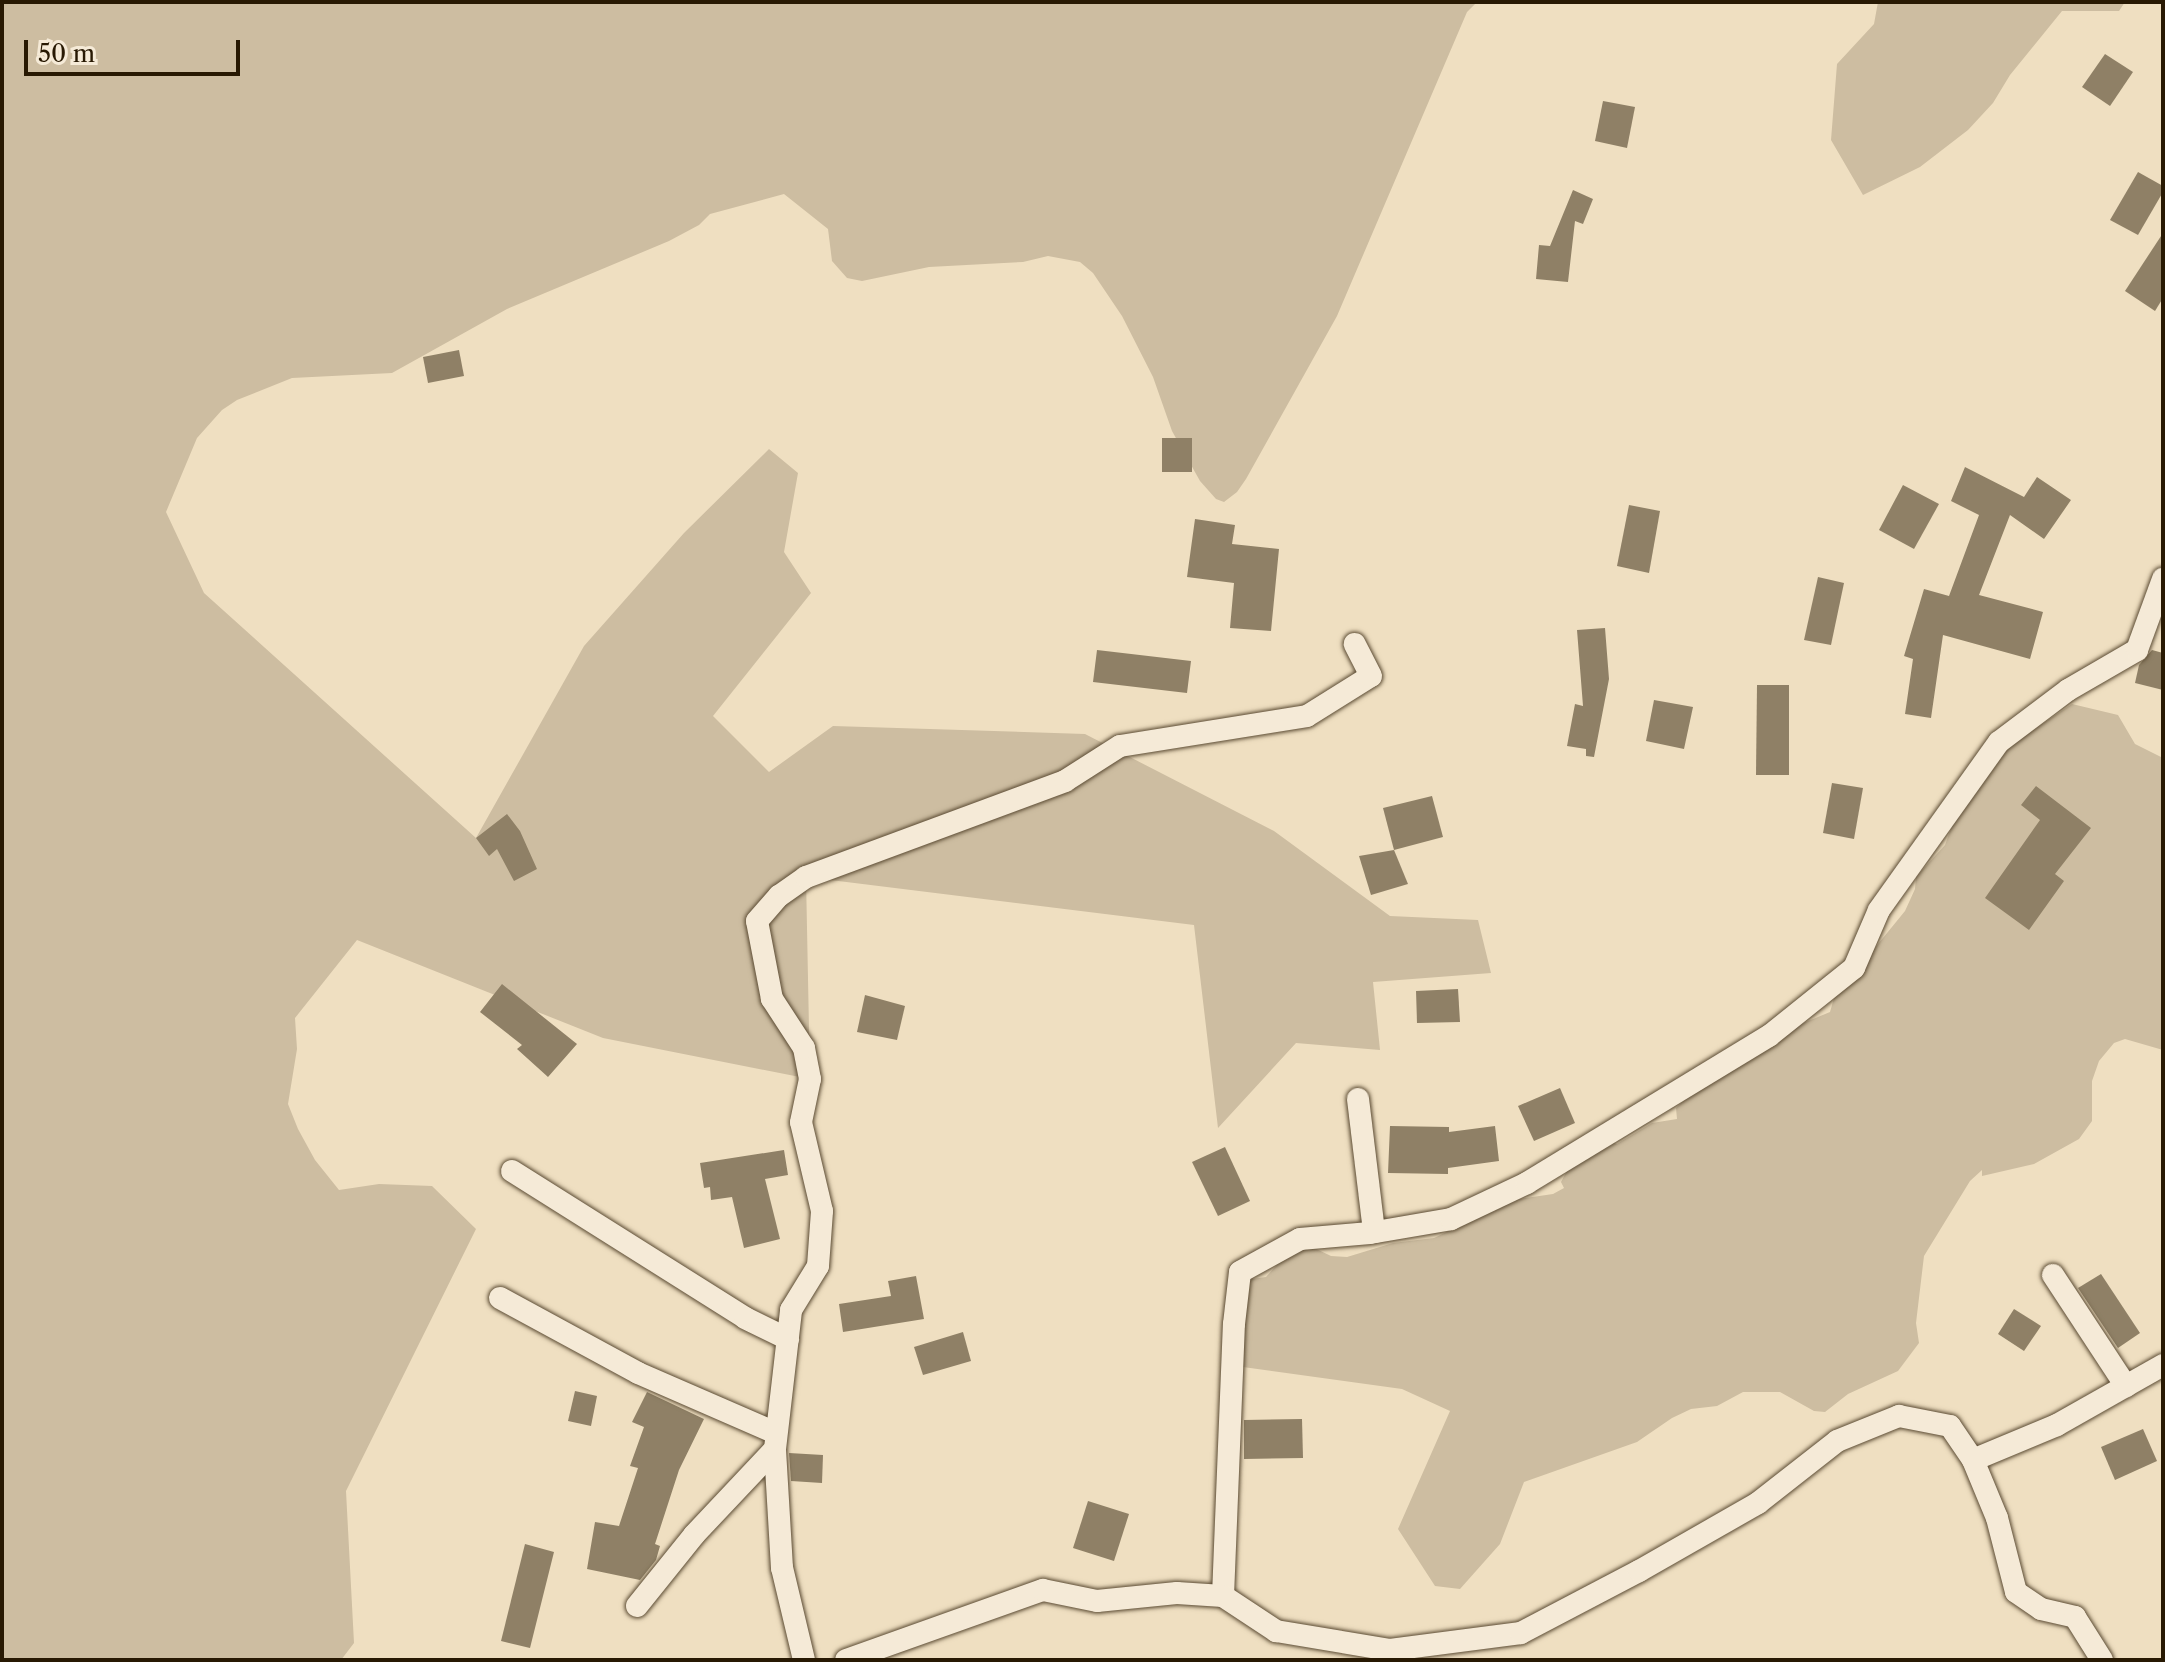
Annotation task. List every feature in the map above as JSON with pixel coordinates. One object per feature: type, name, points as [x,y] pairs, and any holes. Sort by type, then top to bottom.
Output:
[{"type":"street","points":[[1223,1596],[1234,1324],[1240,1272],[1300,1239],[1374,1232],[1451,1219],[1527,1183],[1670,1100],[1769,1036],[1854,968],[1879,910],[1999,742],[2068,690],[2137,650],[2163,579]]},
{"type":"street","points":[[804,1660],[782,1568],[776,1441],[791,1310],[818,1266],[822,1211],[801,1122],[810,1079],[804,1048],[772,999],[757,921],[779,896],[806,877],[1065,781],[1120,746],[1307,716],[1371,676],[1355,644]]},
{"type":"street","points":[[1358,1099],[1374,1232]]},
{"type":"street","points":[[512,1171],[745,1318],[788,1339]]},
{"type":"street","points":[[2053,1275],[2126,1386]]},
{"type":"street","points":[[500,1298],[638,1373],[776,1441]]},
{"type":"street","points":[[1973,1460],[2057,1425],[2163,1365]]},
{"type":"street","points":[[846,1660],[1043,1590],[1097,1601],[1177,1593],[1223,1596],[1276,1631],[1390,1650],[1521,1633],[1758,1503],[1837,1441],[1899,1416],[1950,1426],[1973,1460],[1997,1518],[2016,1592],[2041,1609],[2075,1617],[2102,1660]]},
{"type":"street","points":[[637,1606],[776,1441]]},
{"type":"shaded area","points":[[2,2],[1477,2],[1467,12],[1337,316],[1246,479],[1237,492],[1224,502],[1216,499],[1200,481],[1172,431],[1153,377],[1122,316],[1093,273],[1080,262],[1048,256],[1023,262],[929,267],[862,281],[847,278],[832,261],[828,229],[784,194],[710,214],[699,225],[669,241],[507,309],[392,373],[292,378],[237,400],[222,410],[197,438],[166,512],[204,593],[476,838],[584,646],[684,533],[769,449],[798,473],[784,552],[811,593],[713,716],[769,772],[833,726],[1085,734],[1274,831],[1390,916],[1478,920],[1491,973],[1373,982],[1380,1050],[1296,1043],[1218,1128],[1194,925],[806,877],[810,1079],[603,1038],[357,940],[295,1018],[297,1049],[288,1104],[298,1129],[315,1160],[339,1190],[379,1184],[432,1186],[476,1229],[346,1491],[354,1643],[341,1660],[2,1660]]},
{"type":"shaded area","points":[[1878,2],[2125,2],[2119,11],[2062,11],[2010,75],[1993,103],[1968,130],[1920,167],[1863,195],[1831,140],[1837,64],[1874,24]]},
{"type":"shaded area","points":[[2072,704],[2118,715],[2135,744],[2163,758],[2163,1050],[2125,1039],[2114,1043],[2099,1061],[2092,1081],[2092,1121],[2079,1139],[2034,1164],[1982,1176],[1982,1170],[1970,1181],[1924,1256],[1916,1323],[1919,1343],[1898,1371],[1848,1394],[1825,1412],[1814,1411],[1780,1392],[1743,1392],[1717,1406],[1691,1409],[1637,1442],[1524,1482],[1500,1544],[1460,1589],[1435,1586],[1398,1529],[1450,1411],[1402,1389],[1243,1367],[1246,1287],[1252,1279],[1266,1277],[1284,1257],[1310,1246],[1331,1256],[1347,1257],[1393,1243],[1434,1238],[1513,1200],[1553,1194],[1564,1188],[1561,1182],[1569,1167],[1609,1141],[1617,1144],[1652,1123],[1677,1119],[1676,1108],[1687,1097],[1801,1024],[1830,1012],[1834,998],[1905,911],[1915,889],[1916,877],[1945,845],[1953,823],[2005,749]]},
{"type":"building","points":[[2105,54],[2133,72],[2110,106],[2082,87]]},
{"type":"building","points":[[1603,101],[1635,107],[1627,148],[1595,141]]},
{"type":"building","points":[[2138,172],[2163,186],[2163,192],[2138,235],[2110,220]]},
{"type":"building","points":[[1573,190],[1593,199],[1583,224],[1575,221],[1568,282],[1536,279],[1539,245],[1550,246]]},
{"type":"building","points":[[2163,233],[2163,298],[2155,311],[2125,291]]},
{"type":"building","points":[[459,350],[464,376],[428,383],[423,357]]},
{"type":"building","points":[[1162,438],[1192,438],[1192,472],[1162,472]]},
{"type":"building","points":[[1965,467],[2024,497],[2037,477],[2071,500],[2044,539],[2010,515],[1979,595],[2043,612],[2030,659],[1943,635],[1931,718],[1905,714],[1913,659],[1904,656],[1924,589],[1949,596],[1979,515],[1951,501]]},
{"type":"building","points":[[1903,485],[1939,504],[1914,549],[1879,530]]},
{"type":"building","points":[[1629,505],[1660,511],[1649,573],[1617,566]]},
{"type":"building","points":[[1195,519],[1235,525],[1232,544],[1279,549],[1271,631],[1230,628],[1234,583],[1187,577]]},
{"type":"building","points":[[1818,577],[1844,583],[1831,645],[1804,640]]},
{"type":"building","points":[[1605,628],[1609,679],[1594,757],[1586,756],[1586,749],[1567,746],[1575,704],[1583,706],[1577,630]]},
{"type":"building","points":[[1097,650],[1191,661],[1187,693],[1093,682]]},
{"type":"building","points":[[2152,650],[2163,653],[2163,690],[2135,683],[2139,665]]},
{"type":"building","points":[[1757,685],[1789,685],[1789,775],[1756,775]]},
{"type":"building","points":[[1654,700],[1693,707],[1684,749],[1646,741]]},
{"type":"building","points":[[1832,783],[1863,788],[1854,839],[1823,833]]},
{"type":"building","points":[[2036,786],[2091,828],[2055,874],[2064,881],[2029,930],[1985,898],[2040,820],[2021,805]]},
{"type":"building","points":[[1432,796],[1443,837],[1394,850],[1383,808]]},
{"type":"building","points":[[507,814],[520,831],[537,869],[514,881],[497,849],[489,856],[476,838]]},
{"type":"building","points":[[1394,850],[1408,884],[1371,895],[1359,856]]},
{"type":"building","points":[[502,984],[577,1044],[548,1077],[517,1049],[522,1045],[480,1012]]},
{"type":"building","points":[[1458,989],[1460,1022],[1417,1023],[1416,991]]},
{"type":"building","points":[[865,995],[905,1006],[897,1040],[857,1032]]},
{"type":"building","points":[[1560,1088],[1575,1123],[1534,1141],[1518,1106]]},
{"type":"building","points":[[1390,1126],[1449,1127],[1449,1132],[1495,1126],[1499,1161],[1448,1168],[1448,1174],[1388,1173]]},
{"type":"building","points":[[1225,1147],[1250,1201],[1218,1216],[1192,1162]]},
{"type":"building","points":[[784,1150],[788,1175],[765,1179],[780,1239],[744,1248],[732,1197],[711,1200],[710,1187],[704,1188],[700,1163]]},
{"type":"building","points":[[2101,1274],[2140,1333],[2118,1348],[2078,1288]]},
{"type":"building","points":[[916,1276],[924,1319],[843,1332],[839,1304],[891,1296],[888,1281]]},
{"type":"building","points":[[2014,1309],[2041,1326],[2024,1351],[1998,1334]]},
{"type":"building","points":[[963,1332],[971,1361],[923,1375],[914,1347]]},
{"type":"building","points":[[575,1391],[597,1396],[591,1426],[568,1421]]},
{"type":"building","points":[[647,1392],[704,1419],[679,1470],[655,1544],[660,1546],[656,1560],[640,1580],[587,1569],[595,1522],[619,1526],[638,1468],[630,1466],[644,1427],[632,1422]]},
{"type":"building","points":[[1302,1419],[1303,1458],[1244,1459],[1244,1420]]},
{"type":"building","points":[[2143,1429],[2157,1461],[2115,1480],[2101,1447]]},
{"type":"building","points":[[789,1453],[823,1455],[822,1483],[791,1481]]},
{"type":"building","points":[[1088,1501],[1129,1514],[1114,1561],[1073,1548]]},
{"type":"building","points":[[525,1544],[554,1552],[530,1648],[501,1641]]}]
